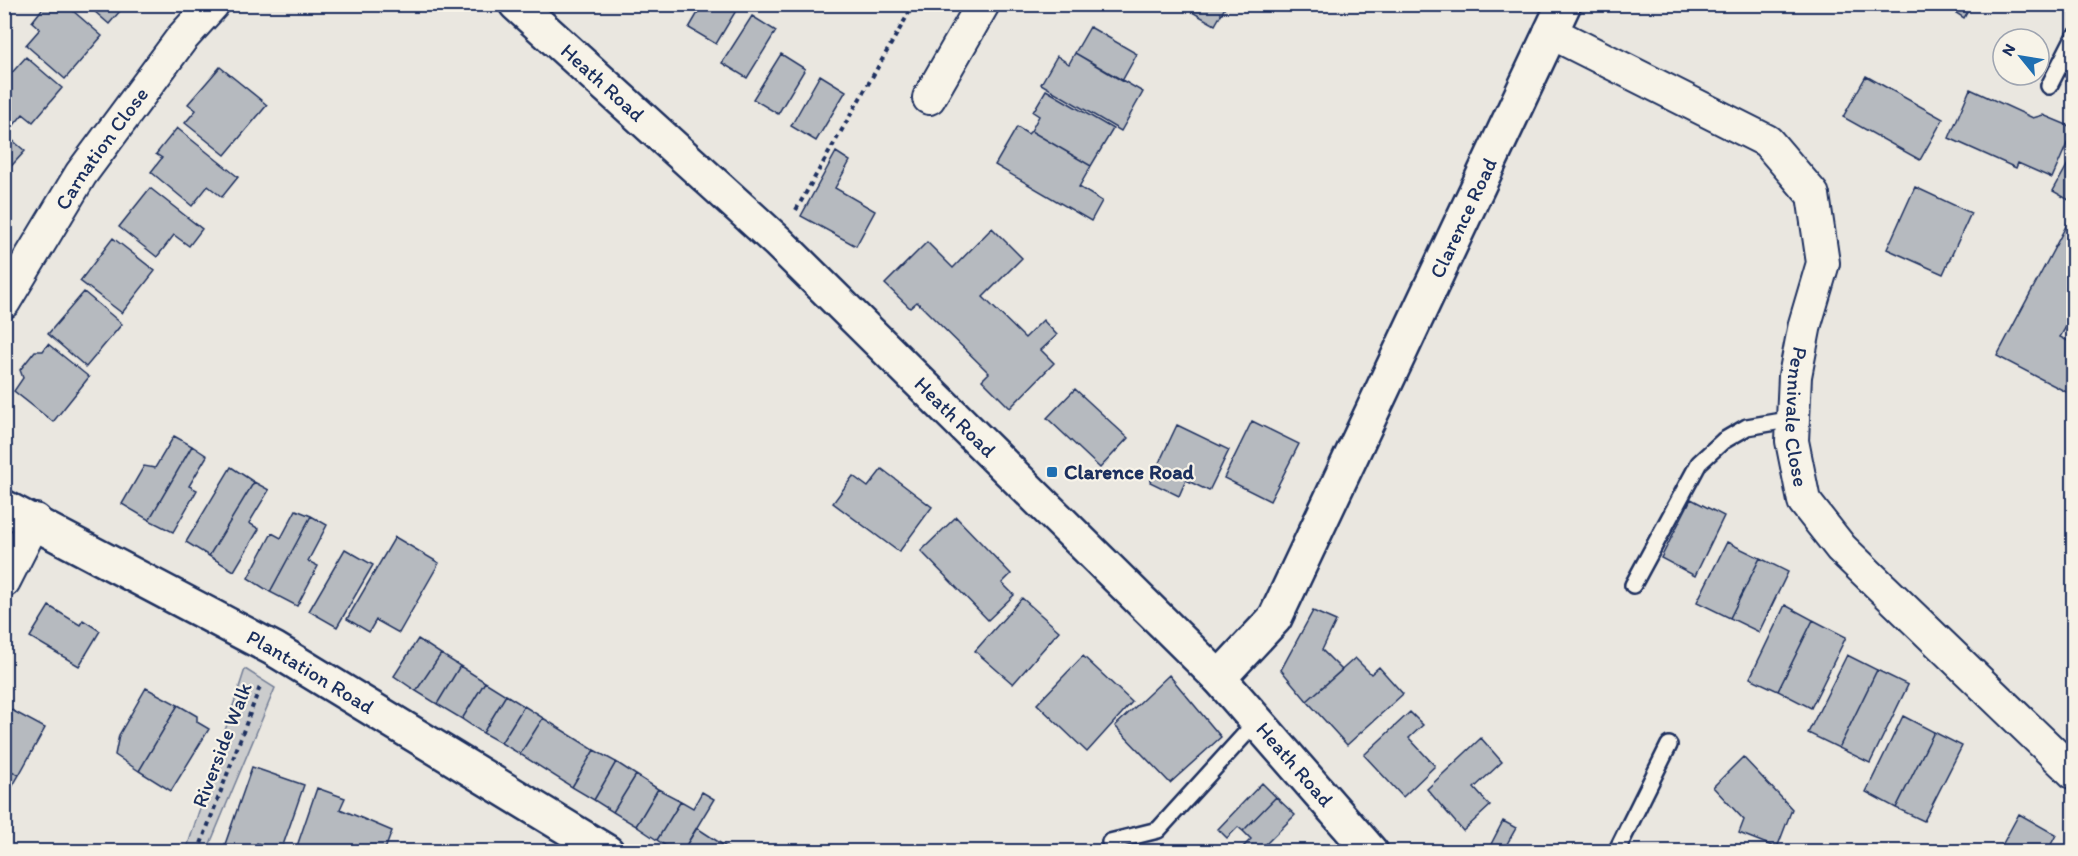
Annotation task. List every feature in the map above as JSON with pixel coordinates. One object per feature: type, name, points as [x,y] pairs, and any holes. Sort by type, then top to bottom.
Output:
[{"type":"street","name":"Carnation Close","points":[[4,302],[81,174],[182,38],[213,4]]},
{"type":"street","name":"Heath Road","points":[[516,4],[778,242],[1219,678],[1371,852]]},
{"type":"street","points":[[929,98],[974,8]]},
{"type":"street","name":"Pennivale Close","points":[[1557,18],[1767,141],[1813,195],[1823,263],[1805,324],[1795,376],[1792,441],[1804,501],[1841,548],[2073,773]]},
{"type":"street","name":"Clarence Road","points":[[1219,678],[1275,618],[1557,18]]},
{"type":"street","name":"Plantation Road","points":[[4,507],[35,520],[274,650],[607,852]]},
{"type":"street","points":[[4,581],[35,520]]},
{"type":"lane","points":[[2051,82],[2073,38]]},
{"type":"lane","points":[[1633,585],[1699,463],[1723,441],[1747,427],[1793,419]]},
{"type":"lane","points":[[1110,842],[1158,830],[1257,721]]},
{"type":"lane","points":[[1616,852],[1669,745]]},
{"type":"path","points":[[778,242],[914,4]]},
{"type":"path","name":"Riverside Walk","points":[[198,852],[274,650]]},
{"type":"shaded area","points":[[245,669],[275,688],[207,851],[186,851]]},
{"type":"building","points":[[46,4],[65,4],[102,36],[65,79],[26,45],[40,29],[32,22]]},
{"type":"building","points":[[86,4],[126,4],[109,24]]},
{"type":"building","points":[[703,4],[740,4],[716,44],[689,28]]},
{"type":"building","points":[[1187,4],[1227,4],[1215,25],[1192,12],[1194,8]]},
{"type":"building","points":[[1942,4],[1972,4],[1964,18]]},
{"type":"building","points":[[752,16],[776,31],[747,78],[722,63]]},
{"type":"building","points":[[1090,27],[1137,54],[1122,81],[1075,53]]},
{"type":"building","points":[[1075,53],[1143,92],[1121,131],[1041,84],[1057,56],[1069,64]]},
{"type":"building","points":[[781,54],[805,69],[778,114],[753,99]]},
{"type":"building","points":[[26,57],[62,88],[33,122],[23,114],[14,125],[4,117],[4,72],[9,76]]},
{"type":"building","points":[[220,67],[267,105],[225,155],[185,123],[196,110],[188,104]]},
{"type":"building","points":[[820,75],[846,91],[816,141],[791,126]]},
{"type":"building","points":[[1866,76],[1943,119],[1920,160],[1843,117]]},
{"type":"building","points":[[1970,89],[2033,118],[2043,115],[2074,128],[2052,178],[2018,163],[2016,168],[1949,138]]},
{"type":"building","points":[[1046,90],[1113,129],[1091,166],[1031,131],[1039,116],[1033,112]]},
{"type":"building","points":[[1017,127],[1028,134],[1031,131],[1091,166],[1079,187],[1102,201],[1091,221],[995,165]]},
{"type":"building","points":[[177,128],[238,177],[222,197],[208,186],[192,206],[151,172],[162,158],[156,154]]},
{"type":"building","points":[[4,133],[25,151],[4,174]]},
{"type":"building","points":[[836,152],[850,161],[835,188],[875,211],[856,246],[801,216]]},
{"type":"building","points":[[2074,153],[2074,203],[2053,191]]},
{"type":"building","points":[[1915,187],[1971,213],[1943,274],[1887,249]]},
{"type":"building","points":[[150,188],[202,229],[189,246],[174,235],[157,257],[119,227]]},
{"type":"building","points":[[2074,211],[2074,313],[2060,337],[2074,344],[2074,396],[1997,356]]},
{"type":"building","points":[[992,228],[1022,258],[983,297],[1025,338],[1043,320],[1057,335],[1041,350],[1054,363],[1010,408],[982,380],[989,373],[917,302],[910,308],[885,284],[927,242],[953,268]]},
{"type":"building","points":[[113,238],[155,271],[122,313],[80,281]]},
{"type":"building","points":[[84,292],[122,324],[86,367],[48,334]]},
{"type":"building","points":[[48,344],[89,377],[53,422],[14,391],[23,378],[20,370],[35,351],[43,351]]},
{"type":"building","points":[[1075,389],[1128,438],[1100,468],[1047,418]]},
{"type":"building","points":[[1252,421],[1299,444],[1270,501],[1224,478]]},
{"type":"building","points":[[1177,425],[1229,450],[1209,491],[1186,480],[1179,496],[1150,482]]},
{"type":"building","points":[[174,436],[192,446],[149,520],[122,504],[144,466],[155,468]]},
{"type":"building","points":[[192,446],[207,456],[189,486],[197,490],[173,532],[149,520]]},
{"type":"building","points":[[231,467],[254,482],[209,556],[186,542]]},
{"type":"building","points":[[882,469],[932,507],[899,552],[833,503],[853,476],[868,487]]},
{"type":"building","points":[[254,482],[269,490],[249,523],[259,529],[234,571],[209,556]]},
{"type":"building","points":[[1691,499],[1724,516],[1695,576],[1661,558]]},
{"type":"building","points":[[296,510],[311,516],[270,592],[248,578],[272,533],[281,538]]},
{"type":"building","points":[[311,516],[327,525],[308,561],[318,566],[297,606],[270,592]]},
{"type":"building","points":[[956,517],[1011,574],[1002,583],[1014,595],[988,620],[921,551]]},
{"type":"building","points":[[395,537],[439,563],[399,633],[376,620],[369,632],[347,619]]},
{"type":"building","points":[[1727,542],[1760,558],[1730,618],[1697,602]]},
{"type":"building","points":[[345,549],[373,565],[337,627],[309,611]]},
{"type":"building","points":[[1760,558],[1788,572],[1759,632],[1730,618]]},
{"type":"building","points":[[1022,598],[1059,631],[1013,684],[975,651]]},
{"type":"building","points":[[1785,605],[1813,620],[1778,691],[1750,678]]},
{"type":"building","points":[[49,606],[80,625],[83,620],[100,631],[79,666],[30,637]]},
{"type":"building","points":[[1313,611],[1336,621],[1322,650],[1342,670],[1307,701],[1281,670]]},
{"type":"building","points":[[1813,620],[1846,637],[1811,708],[1778,691]]},
{"type":"building","points":[[418,639],[441,654],[416,691],[394,676]]},
{"type":"building","points":[[441,654],[460,666],[437,704],[416,691]]},
{"type":"building","points":[[1847,655],[1877,670],[1839,748],[1808,733]]},
{"type":"building","points":[[1083,656],[1132,702],[1087,752],[1037,704]]},
{"type":"building","points":[[1355,658],[1371,674],[1379,667],[1403,694],[1347,745],[1307,701]]},
{"type":"building","points":[[460,666],[485,682],[462,719],[437,704]]},
{"type":"building","points":[[1877,670],[1908,685],[1870,763],[1839,748]]},
{"type":"building","points":[[1169,675],[1221,737],[1170,783],[1115,726]]},
{"type":"building","points":[[485,682],[506,695],[483,733],[462,719]]},
{"type":"building","points":[[146,688],[178,705],[139,771],[115,755],[119,735]]},
{"type":"building","points":[[506,695],[524,706],[501,743],[483,733]]},
{"type":"building","points":[[178,705],[197,716],[197,722],[209,729],[171,791],[139,771]]},
{"type":"building","points":[[4,706],[45,728],[19,775],[4,767],[11,754],[4,750]]},
{"type":"building","points":[[524,706],[543,718],[520,754],[501,743]]},
{"type":"building","points":[[1410,712],[1423,725],[1409,738],[1435,766],[1403,797],[1364,755]]},
{"type":"building","points":[[1903,716],[1934,732],[1896,808],[1866,792]]},
{"type":"building","points":[[543,718],[594,750],[572,787],[520,754]]},
{"type":"building","points":[[1934,732],[1962,746],[1924,821],[1896,808]]},
{"type":"building","points":[[1481,738],[1502,762],[1474,788],[1490,806],[1463,831],[1427,789]]},
{"type":"building","points":[[594,750],[616,762],[594,800],[572,787]]},
{"type":"building","points":[[1743,757],[1792,809],[1777,848],[1739,833],[1744,820],[1713,787]]},
{"type":"building","points":[[616,762],[636,775],[613,812],[594,800]]},
{"type":"building","points":[[4,767],[19,775],[4,801]]},
{"type":"building","points":[[252,767],[304,785],[281,851],[257,843],[254,852],[223,850]]},
{"type":"building","points":[[636,775],[658,789],[636,826],[613,812]]},
{"type":"building","points":[[1262,783],[1276,797],[1243,831],[1238,827],[1227,838],[1218,829]]},
{"type":"building","points":[[317,788],[345,798],[340,809],[392,831],[384,852],[295,852]]},
{"type":"building","points":[[658,789],[681,801],[657,840],[636,826]]},
{"type":"building","points":[[702,792],[714,799],[682,852],[675,852],[657,840],[681,801],[693,808]]},
{"type":"building","points":[[1276,797],[1295,815],[1258,852],[1238,852],[1251,839],[1243,831]]},
{"type":"building","points":[[2019,814],[2056,835],[2047,852],[2004,852],[2000,849]]},
{"type":"building","points":[[1503,821],[1516,828],[1507,844],[1512,852],[1487,852]]},
{"type":"building","points":[[697,828],[734,852],[682,852]]},
{"type":"place","name":"Clarence Road","points":[[1052,472]]}]
